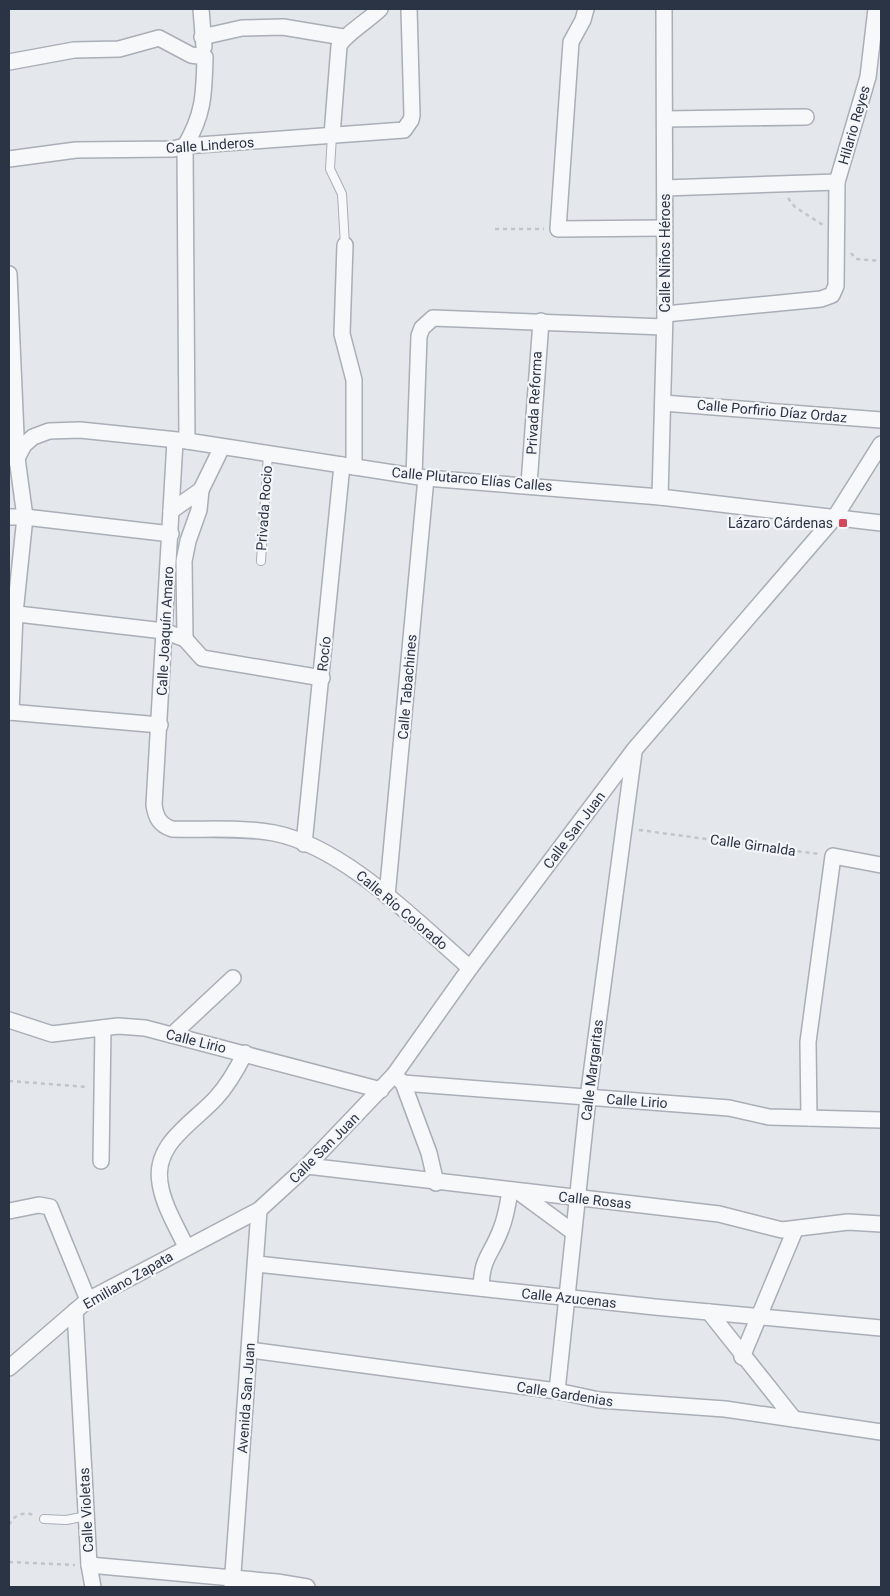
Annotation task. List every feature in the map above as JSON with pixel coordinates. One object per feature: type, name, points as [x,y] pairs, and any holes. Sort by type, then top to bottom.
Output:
[{"type":"street","points":[[185,146],[196,127],[202,111],[205,57],[201,9]]},
{"type":"street","points":[[202,37],[242,28],[283,27],[343,37],[355,32],[380,9]]},
{"type":"street","name":"Calle Linderos","points":[[9,159],[76,150],[173,150],[185,146],[399,132],[408,126],[412,115],[409,9]]},
{"type":"street","points":[[586,9],[584,20],[576,32],[570,48],[558,229],[663,228]]},
{"type":"street","name":"Calle Niños Héroes","points":[[660,497],[664,320],[664,9]]},
{"type":"street","name":"Hilario Reyes","points":[[837,182],[868,77],[876,9]]},
{"type":"street","points":[[332,135],[337,56],[343,37]]},
{"type":"street","points":[[9,62],[74,50],[119,48],[159,38],[191,55],[205,57]]},
{"type":"street","points":[[665,119],[806,117]]},
{"type":"street","name":"Calle Joaquín Amaro","points":[[158,821],[154,805],[171,511],[181,441],[185,146]]},
{"type":"street","points":[[541,321],[664,320],[821,299],[832,295],[836,286],[837,182],[665,188]]},
{"type":"street","name":"Rocío","points":[[304,844],[348,466],[354,380],[342,334],[345,246]]},
{"type":"street","points":[[9,274],[13,458],[25,517],[12,613],[10,712],[160,725]]},
{"type":"street","name":"Calle Tabachines","points":[[388,896],[420,477],[418,336],[427,322],[441,317],[541,321]]},
{"type":"street","name":"Privada Reforma","points":[[529,484],[541,321]]},
{"type":"street","name":"Calle Porfirio Díaz Ordaz","points":[[663,402],[881,420]]},
{"type":"street","name":"Calle Plutarco Elías Calles","points":[[13,458],[33,437],[49,431],[80,430],[222,446],[420,477],[529,484],[660,497],[881,523]]},
{"type":"street","name":"Calle San Juan","points":[[259,1210],[307,1166],[381,1090],[399,1079],[470,968],[634,750],[835,517],[881,444]]},
{"type":"street","points":[[185,639],[184,561],[188,541],[199,510],[201,490],[222,446]]},
{"type":"street","points":[[171,511],[201,490]]},
{"type":"street","points":[[9,517],[25,517],[171,534]]},
{"type":"street","points":[[12,613],[164,631],[185,639],[202,658],[322,678]]},
{"type":"street","name":"Calle Margaritas","points":[[557,1391],[588,1098],[634,750]]},
{"type":"street","name":"Calle Río Colorado","points":[[158,821],[163,826],[172,830],[257,831],[277,834],[304,844],[359,872],[470,968]]},
{"type":"street","points":[[809,1118],[808,1042],[833,856],[881,865]]},
{"type":"street","points":[[172,1035],[233,978]]},
{"type":"street","name":"Calle Lirio","points":[[9,1020],[52,1034],[132,1026],[245,1053],[381,1090]]},
{"type":"street","points":[[101,1161],[103,1028]]},
{"type":"street","points":[[186,1247],[159,1182],[162,1157],[167,1146],[222,1091],[245,1053]]},
{"type":"street","points":[[399,1079],[429,1153],[436,1183]]},
{"type":"street","name":"Calle Lirio","points":[[399,1079],[588,1098],[729,1108],[769,1117],[881,1120]]},
{"type":"street","name":"Calle Rosas","points":[[307,1166],[436,1183],[720,1214],[782,1230],[795,1230],[848,1222],[881,1224]]},
{"type":"street","points":[[481,1288],[484,1260],[500,1232],[514,1192],[573,1232]]},
{"type":"street","points":[[9,1211],[39,1205],[50,1207],[88,1300]]},
{"type":"street","name":"Emiliano Zapata","points":[[9,1368],[88,1300],[259,1210]]},
{"type":"street","name":"Avenida San Juan","points":[[232,1582],[257,1264],[259,1210]]},
{"type":"street","points":[[742,1357],[795,1230]]},
{"type":"street","name":"Calle Azucenas","points":[[257,1264],[709,1312],[881,1328]]},
{"type":"street","name":"Calle Violetas","points":[[75,1311],[89,1565],[232,1582],[307,1587]]},
{"type":"street","points":[[709,1312],[742,1357],[794,1419]]},
{"type":"street","name":"Calle Gardenias","points":[[250,1350],[557,1391],[614,1402],[725,1409],[881,1432]]},
{"type":"street","points":[[89,1565],[92,1587]]},
{"type":"lane","points":[[332,135],[330,169],[342,194],[345,246]]},
{"type":"lane","name":"Privada Rocio","points":[[260,561],[268,454]]},
{"type":"lane","points":[[44,1519],[66,1520],[87,1516]]},
{"type":"path","points":[[778,185],[795,207],[837,235],[856,259],[881,261]]},
{"type":"path","points":[[495,229],[558,229]]},
{"type":"path","name":"Calle Girnalda","points":[[625,828],[833,856]]},
{"type":"path","points":[[9,1081],[102,1088]]},
{"type":"path","points":[[9,1525],[12,1519],[19,1514],[30,1513],[44,1519]]},
{"type":"path","points":[[9,1562],[89,1565]]},
{"type":"place","name":"Lázaro Cárdenas","points":[[843,523]]}]
